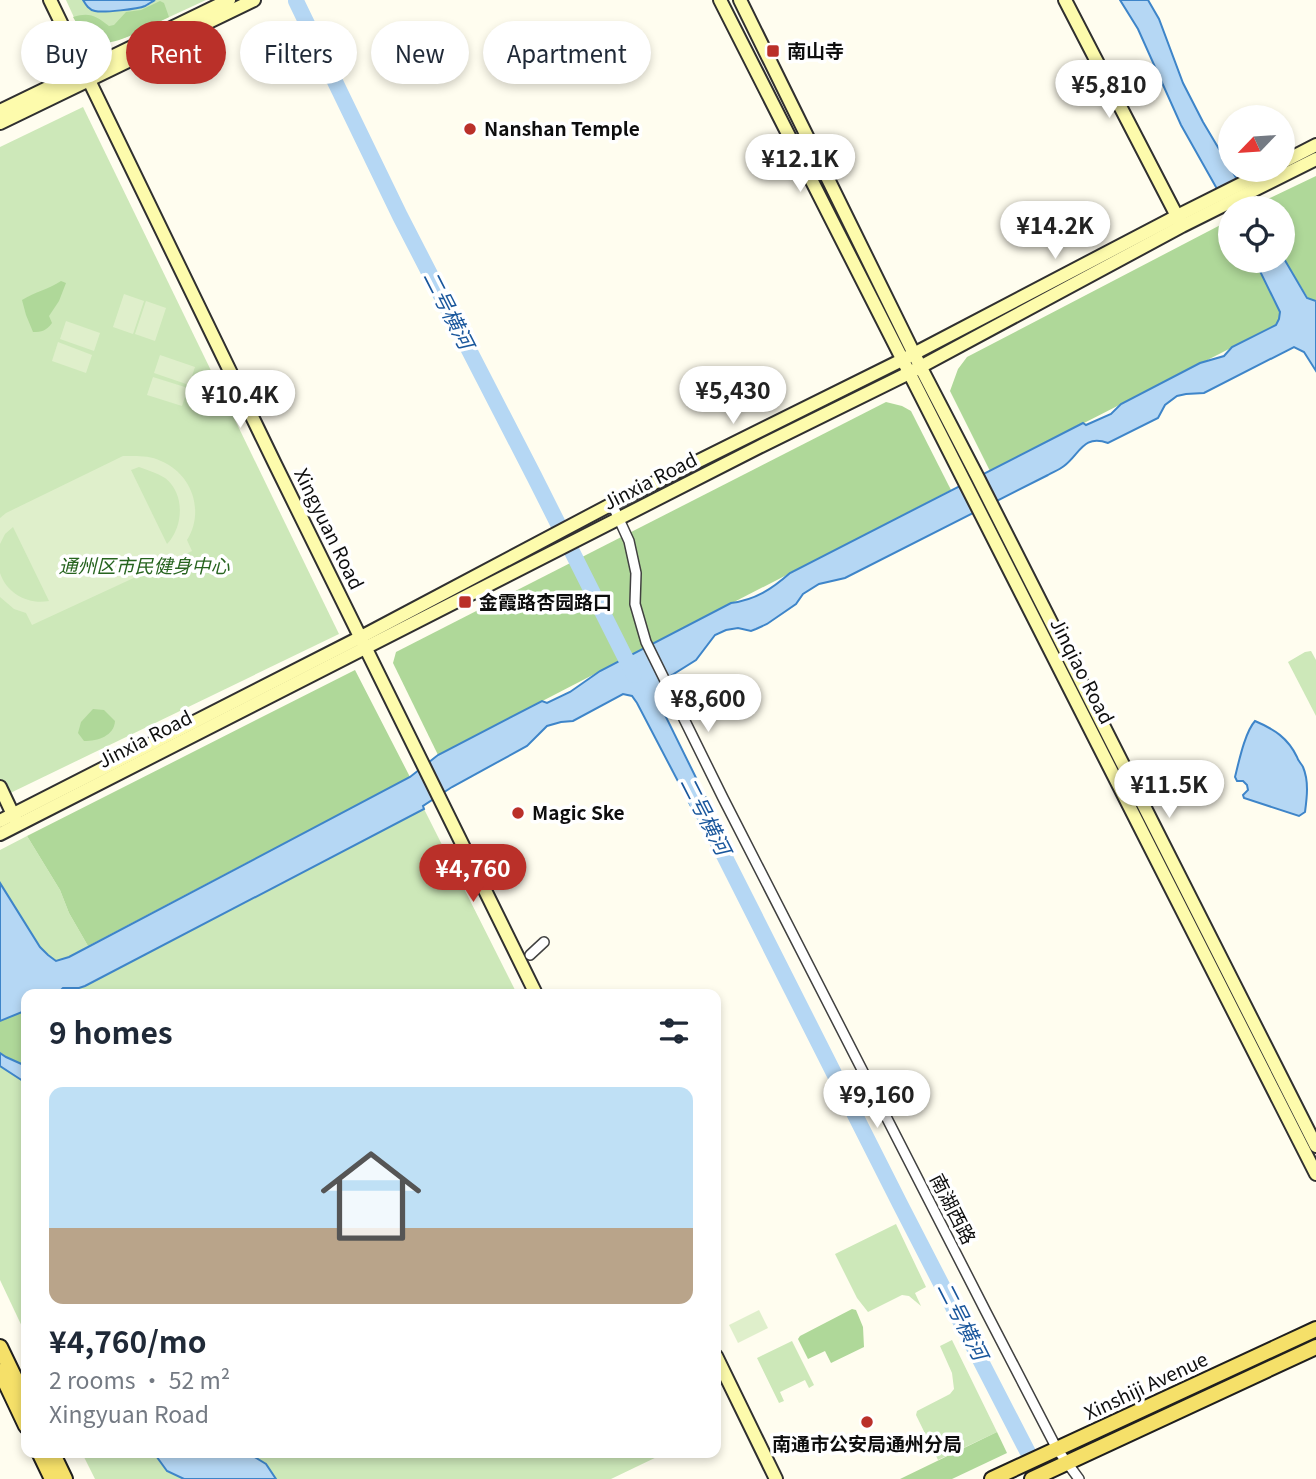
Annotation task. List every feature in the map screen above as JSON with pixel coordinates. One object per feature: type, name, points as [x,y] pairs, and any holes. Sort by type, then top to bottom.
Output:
[{"type":"main road","name":"Xinshiji Avenue","points":[[992,1479],[1316,1329]]},
{"type":"main road","name":"Xinshiji Avenue","points":[[1032,1479],[1316,1347]]},
{"type":"main road","points":[[1,1351],[21,1391]]},
{"type":"main road","points":[[0,1371],[21,1415]]},
{"type":"main road","points":[[42,1458],[52,1479]]},
{"type":"main road","points":[[55,1458],[65,1479]]},
{"type":"street","name":"Xingyuan Road","points":[[50,0],[60,21]]},
{"type":"street","points":[[112,62],[229,0]]},
{"type":"street","points":[[112,64],[254,0]]},
{"type":"street","points":[[720,0],[908,357]]},
{"type":"street","points":[[740,0],[914,370]]},
{"type":"street","points":[[1065,0],[1180,221]]},
{"type":"street","points":[[0,111],[65,84]]},
{"type":"street","points":[[0,122],[70,84]]},
{"type":"street","name":"Xingyuan Road","points":[[91,84],[534,989]]},
{"type":"street","points":[[1295,156],[1316,145]]},
{"type":"street","name":"Jinxia Road","points":[[364,643],[612,504],[1215,203],[1316,159]]},
{"type":"street","name":"Jinxia Road","points":[[1251,186],[1256,182]]},
{"type":"street","name":"Jinxia Road","points":[[0,834],[15,820],[914,370],[1180,221]]},
{"type":"street","name":"Jinqiao Road","points":[[914,370],[977,476],[1316,1146]]},
{"type":"street","name":"Jinqiao Road","points":[[914,370],[965,483],[1316,1174]]},
{"type":"street","name":"南湖西路","points":[[612,504],[629,541],[636,573],[635,604],[646,642],[666,684],[1057,1449],[1079,1479]]},
{"type":"street","points":[[0,787],[15,820]]},
{"type":"street","name":"Jinxia Road","points":[[0,821],[15,820]]},
{"type":"street","points":[[530,954],[544,942]]},
{"type":"street","points":[[721,1366],[776,1479]]},
{"type":"green space","points":[[66,0],[206,0],[161,21],[126,21],[126,37],[112,40],[112,21],[76,21]]},
{"type":"green space","points":[[160,1],[164,3],[169,17],[161,21],[126,21],[126,37],[112,42],[112,25],[126,12],[141,10]]},
{"type":"green space","points":[[84,15],[100,20],[76,21],[73,17]]},
{"type":"green space","name":"通州区市民健身中心","points":[[83,107],[339,634],[0,798],[0,147]]},
{"type":"green space","points":[[1316,176],[1316,301],[1308,298],[1293,273],[1295,273],[1295,196],[1274,196]]},
{"type":"green space","points":[[1218,226],[1218,273],[1261,273],[1280,312],[1276,325],[990,471],[950,391],[958,369],[967,357]]},
{"type":"green space","points":[[61,281],[66,283],[49,316],[52,323],[44,330],[33,332],[22,300]]},
{"type":"green space","points":[[124,294],[144,301],[133,334],[113,327]]},
{"type":"green space","points":[[146,301],[166,308],[155,341],[135,334]]},
{"type":"green space","points":[[66,321],[100,333],[94,351],[60,339]]},
{"type":"green space","points":[[58,342],[92,355],[86,373],[52,361]]},
{"type":"green space","points":[[160,355],[195,367],[189,385],[154,373]]},
{"type":"green space","points":[[153,377],[188,388],[182,406],[147,395]]},
{"type":"green space","points":[[886,402],[911,411],[951,490],[438,755],[393,663],[396,652]]},
{"type":"green space","points":[[123,456],[152,458],[172,467],[188,484],[195,506],[195,517],[187,540],[192,551],[32,625],[26,613],[14,609],[0,597],[0,573],[8,587],[20,596],[34,601],[49,601],[13,527],[5,534],[0,544],[0,518]],"holes":[[[139,467],[165,478],[176,492],[179,519],[173,537],[167,544],[131,470]]]},
{"type":"green space","points":[[1311,651],[1316,660],[1316,716],[1288,662]]},
{"type":"green space","points":[[355,670],[410,777],[88,946],[69,913],[60,890],[27,836]]},
{"type":"green space","points":[[93,709],[104,710],[115,721],[114,726],[104,737],[84,741],[78,733],[81,722]]},
{"type":"green space","points":[[424,809],[514,989],[62,989],[85,986]]},
{"type":"green space","points":[[27,836],[60,890],[69,913],[88,946],[56,961],[40,947],[0,883],[0,850]]},
{"type":"green space","points":[[21,1011],[21,1064],[0,1053],[0,1021]]},
{"type":"green space","points":[[0,1066],[21,1080],[21,1324],[0,1280]]},
{"type":"green space","points":[[896,1224],[926,1287],[915,1293],[921,1306],[909,1296],[902,1295],[868,1312],[857,1298],[835,1254]]},
{"type":"green space","points":[[852,1309],[856,1310],[863,1327],[864,1347],[831,1363],[825,1351],[808,1359],[798,1339],[800,1336]]},
{"type":"green space","points":[[759,1310],[768,1328],[738,1343],[729,1325]]},
{"type":"green space","points":[[952,1340],[997,1432],[938,1460],[916,1415],[917,1411],[950,1394],[954,1389],[952,1373],[940,1346]]},
{"type":"green space","points":[[792,1341],[814,1385],[809,1388],[805,1380],[780,1392],[784,1401],[779,1403],[757,1358]]},
{"type":"green space","points":[[997,1432],[1007,1453],[952,1479],[900,1479]]},
{"type":"green space","points":[[84,1458],[158,1458],[167,1471],[184,1479],[95,1479]]},
{"type":"green space","points":[[256,1458],[655,1458],[611,1479],[276,1479],[266,1464]]},
{"type":"water","points":[[83,0],[155,0],[141,7],[95,11]]},
{"type":"water","points":[[1120,0],[1148,0],[1159,19],[1183,83],[1218,147],[1218,182],[1239,182],[1247,196],[1221,196],[1181,125],[1138,29]]},
{"type":"water","points":[[1261,273],[1292,273],[1307,298],[1316,301],[1316,371],[1304,352],[1294,347],[1204,393],[1177,396],[1165,405],[1158,418],[1108,443],[1087,443],[1058,470],[845,578],[819,584],[767,624],[751,631],[738,628],[715,635],[696,660],[661,682],[658,692],[662,709],[707,800],[702,810],[693,810],[637,703],[632,696],[623,694],[573,721],[547,726],[527,746],[452,787],[423,806],[424,809],[85,986],[21,989],[21,1012],[0,1021],[0,883],[40,947],[56,961],[69,957],[410,777],[438,755],[542,701],[547,703],[570,692],[600,671],[731,603],[763,593],[790,573],[1083,423],[1086,425],[1111,414],[1121,404],[1200,363],[1224,356],[1232,347],[1276,325],[1280,312]]},
{"type":"water","points":[[1255,721],[1285,739],[1303,767],[1307,783],[1306,801],[1305,812],[1299,816],[1244,798],[1247,785],[1243,781],[1237,781],[1235,777],[1245,739]]},
{"type":"water","points":[[0,1053],[21,1064],[21,1080],[0,1066]]},
{"type":"water","points":[[158,1458],[256,1458],[266,1464],[276,1479],[184,1479],[167,1471]]},
{"type":"waterway","name":"二号横河","points":[[296,1],[400,216],[634,675]]},
{"type":"waterway","name":"二号横河","points":[[692,792],[1039,1474]]},
{"type":"place","name":"南山寺","points":[[773,51]]},
{"type":"place","name":"Nanshan Temple","points":[[470,129]]},
{"type":"place","name":"金霞路杏园路口","points":[[465,602]]},
{"type":"place","name":"Magic Ske","points":[[518,813]]},
{"type":"place","name":"南通市公安局通州分局","points":[[867,1422]]}]
